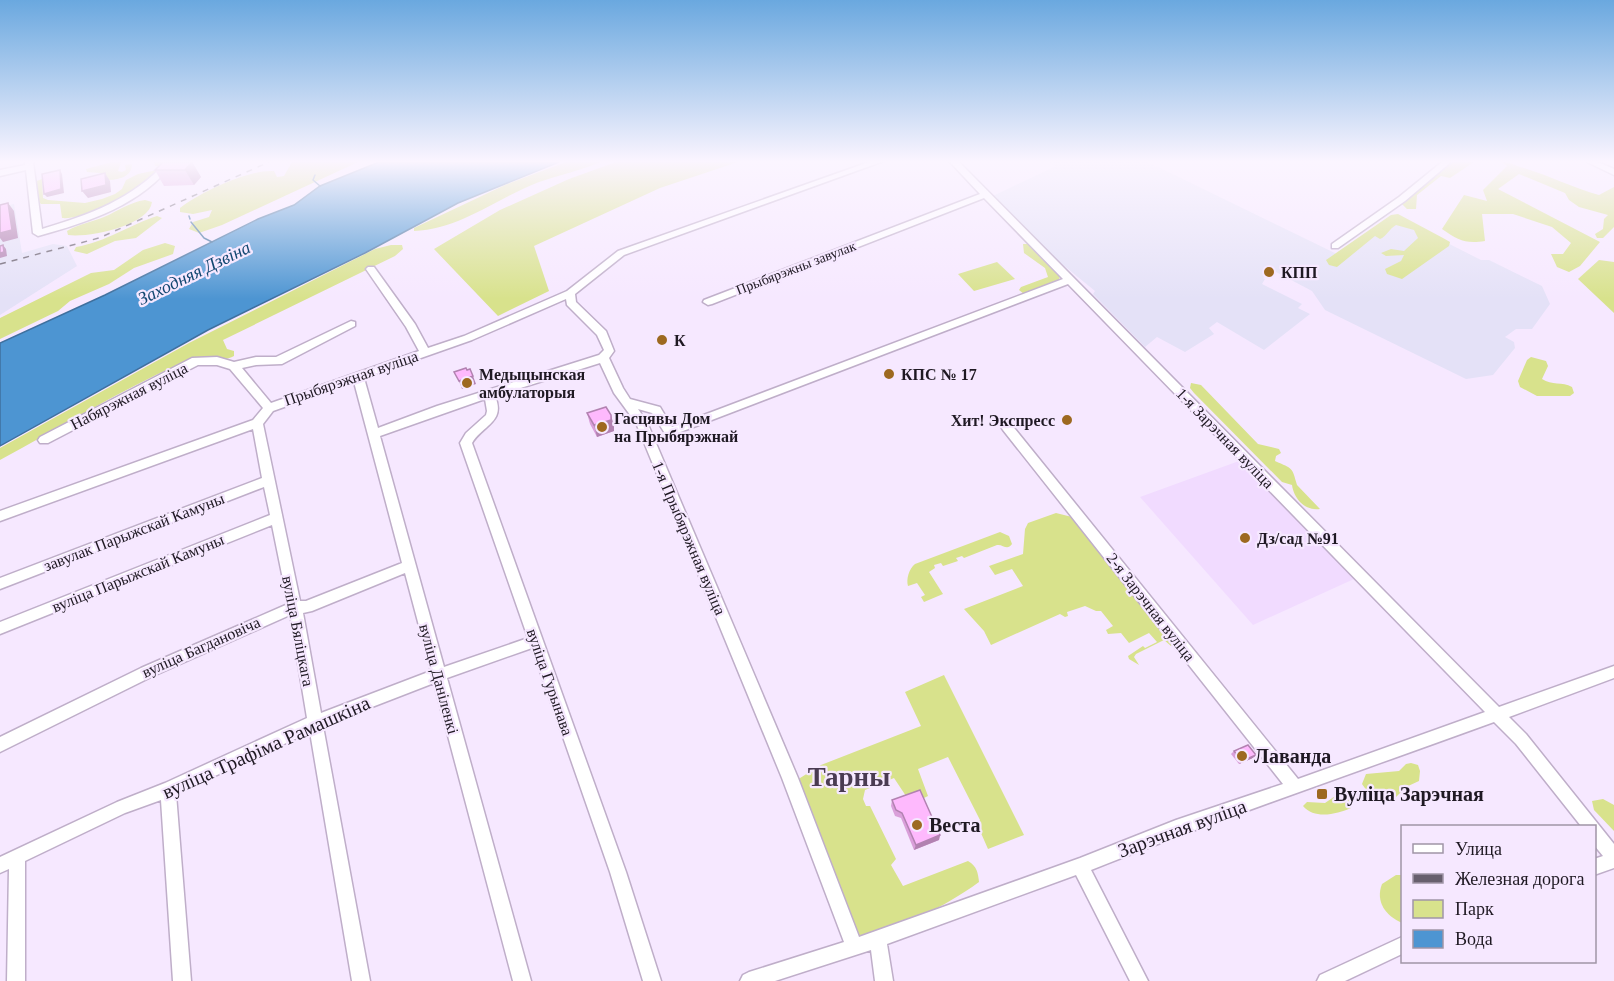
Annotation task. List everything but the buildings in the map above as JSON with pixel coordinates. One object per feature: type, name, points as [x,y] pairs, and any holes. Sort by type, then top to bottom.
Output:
[{"type":"street","points":[[35,208],[38,233],[110,208]]},
{"type":"street","points":[[570,292],[621,253],[748,208]]},
{"type":"street","name":"Прыбярэжны завулак","points":[[708,302],[951,208]]},
{"type":"street","name":"1-я Зарэчная вуліца","points":[[997,208],[1521,739],[1589,825]]},
{"type":"street","points":[[1335,246],[1388,208]]},
{"type":"street","points":[[370,269],[411,326],[425,352]]},
{"type":"street","points":[[627,402],[656,410],[670,432],[1070,280]]},
{"type":"street","name":"Прыбярэжная вуліца","points":[[257,423],[269,408],[468,338],[570,292]]},
{"type":"street","name":"1-я Прыбярэжная вуліца","points":[[570,292],[571,303],[602,333],[609,351],[603,358],[618,390],[641,422],[792,783],[854,945]]},
{"type":"street","name":"Набярэжная вуліца","points":[[44,440],[196,361],[217,361],[234,366],[256,361],[278,361],[351,324]]},
{"type":"street","points":[[374,434],[603,358]]},
{"type":"street","points":[[234,366],[269,408]]},
{"type":"street","name":"вуліца Даніленкі","points":[[358,376],[522,981]]},
{"type":"street","name":"вуліца Гурынава","points":[[489,394],[495,405],[493,414],[466,443],[618,872],[652,981]]},
{"type":"street","points":[[0,516],[257,423]]},
{"type":"street","name":"вуліца Бяліцкага","points":[[257,423],[295,608],[361,981]]},
{"type":"street","name":"2-я Зарэчная вуліца","points":[[1007,427],[1295,788]]},
{"type":"street","name":"завулак Парыжскай Камуны","points":[[0,584],[268,481]]},
{"type":"street","name":"вуліца Парыжскай Камуны","points":[[0,628],[276,518]]},
{"type":"street","name":"вуліца Багдановіча","points":[[0,745],[145,671],[209,642],[295,608],[307,607],[409,566]]},
{"type":"street","name":"вуліца Трафіма Рамашкіна","points":[[0,865],[122,807],[168,790],[315,722],[438,675],[536,641]]},
{"type":"street","name":"Зарэчная вуліца","points":[[749,981],[878,939],[1080,866],[1176,828],[1295,788],[1614,672]]},
{"type":"street","points":[[168,790],[182,981]]},
{"type":"street","points":[[1596,835],[1614,859],[1596,866]]},
{"type":"street","points":[[15,981],[17,857]]},
{"type":"street","points":[[1080,866],[1139,981]]},
{"type":"street","points":[[878,939],[884,981]]},
{"type":"street","points":[[1326,981],[1401,945]]},
{"type":"shaded area","points":[[0,208],[15,208],[22,253],[53,244],[67,246],[77,266],[0,315]]},
{"type":"shaded area","points":[[1005,208],[1242,208],[1341,256],[1394,216],[1481,260],[1489,260],[1542,286],[1550,304],[1532,329],[1516,329],[1505,337],[1514,342],[1515,348],[1493,375],[1466,379],[1325,310],[1312,291],[1276,272],[1263,278],[1265,279],[1262,284],[1302,304],[1298,308],[1310,314],[1264,350],[1217,322],[1209,328],[1214,334],[1185,352],[1157,337],[1145,347],[1093,294],[1095,291],[1051,255]]},
{"type":"shaded area","name":"Дз/сад №91","points":[[1239,461],[1354,579],[1253,625],[1140,497]]},
{"type":"green space","points":[[61,208],[102,208],[79,216],[62,218]]},
{"type":"green space","points":[[124,208],[149,208],[140,218],[116,229],[68,235],[67,231]]},
{"type":"green space","points":[[180,208],[259,208],[199,233],[189,229],[193,222],[209,217],[212,210],[193,214],[180,212]]},
{"type":"green space","points":[[457,208],[486,208],[447,225],[414,231],[414,228]]},
{"type":"green space","points":[[505,208],[617,208],[534,246],[549,291],[498,316],[434,249]]},
{"type":"green space","points":[[1456,208],[1534,208],[1600,242],[1580,266],[1569,272],[1557,267],[1551,254],[1563,254],[1571,243],[1552,227],[1513,214],[1482,214],[1485,241],[1462,240],[1442,229]]},
{"type":"green space","points":[[1582,208],[1614,208],[1614,227],[1603,238],[1597,238],[1595,234],[1603,229],[1604,219],[1608,215]]},
{"type":"green space","points":[[1398,214],[1450,242],[1449,246],[1402,279],[1387,274],[1385,269],[1401,261],[1404,255],[1386,256],[1381,253],[1391,249],[1404,251],[1418,238],[1414,230],[1396,225],[1382,238],[1375,236],[1337,267],[1329,265],[1326,260],[1391,215]]},
{"type":"green space","points":[[157,216],[162,218],[136,238],[115,241],[87,254],[74,251],[76,247],[87,245]]},
{"type":"green space","points":[[165,243],[175,246],[173,254],[134,268],[109,284],[70,301],[58,311],[0,339],[0,318],[91,273],[114,270],[143,250]]},
{"type":"green space","points":[[1023,244],[1029,244],[1060,275],[1059,280],[1024,294],[1019,290],[1021,287],[1048,277],[1045,268],[1024,253]]},
{"type":"green space","points":[[402,245],[403,249],[395,256],[223,340],[227,349],[234,351],[234,356],[222,360],[180,364],[112,398],[0,460],[0,448],[189,343],[375,249]]},
{"type":"green space","points":[[1599,260],[1614,262],[1614,313],[1578,279]]},
{"type":"green space","points":[[997,262],[1015,279],[974,291],[958,274]]},
{"type":"green space","points":[[1531,357],[1546,361],[1548,366],[1542,379],[1568,385],[1572,387],[1574,393],[1570,396],[1537,396],[1520,387],[1518,381],[1527,360]]},
{"type":"green space","points":[[1191,383],[1201,385],[1258,444],[1279,449],[1281,453],[1276,456],[1275,461],[1291,469],[1297,485],[1320,509],[1310,508],[1301,503],[1292,485],[1282,482],[1194,393],[1190,388]]},
{"type":"green space","points":[[1056,513],[1072,517],[1174,645],[1171,646],[1164,640],[1136,654],[1134,657],[1139,665],[1128,656],[1143,646],[1145,648],[1157,642],[1149,633],[1129,643],[1121,633],[1108,634],[1106,630],[1113,626],[1101,611],[1085,606],[1067,612],[1068,616],[1060,614],[991,645],[984,631],[964,609],[1023,586],[1012,569],[995,575],[989,566],[1023,554],[1025,529],[1028,523]]},
{"type":"green space","points":[[1000,532],[1009,536],[1012,544],[1010,546],[997,545],[964,558],[962,556],[956,558],[958,561],[943,566],[941,563],[934,565],[935,568],[929,572],[943,594],[924,602],[921,597],[925,595],[917,583],[908,586],[907,580],[915,564]]},
{"type":"green space","points":[[944,675],[1024,835],[988,849],[977,824],[980,820],[948,757],[918,769],[928,796],[920,800],[908,799],[894,778],[865,790],[863,799],[866,806],[870,806],[896,859],[891,865],[903,886],[968,861],[977,870],[979,882],[919,917],[903,924],[854,937],[792,783],[821,765],[921,726],[905,692]]},
{"type":"green space","points":[[1406,764],[1418,765],[1419,781],[1406,787],[1393,800],[1375,796],[1368,792],[1362,784],[1366,774],[1399,771]]},
{"type":"green space","points":[[1341,792],[1347,792],[1352,797],[1351,808],[1333,814],[1320,814],[1303,806],[1307,802],[1325,803]]},
{"type":"green space","points":[[1603,799],[1614,805],[1614,831],[1594,810],[1592,801]]},
{"type":"green space","points":[[1396,875],[1401,875],[1401,922],[1383,908],[1380,897],[1382,884]]},
{"type":"water","name":"Заходняя Дзвіна","points":[[287,208],[449,208],[365,253],[208,330],[0,446],[0,343],[105,295],[258,219]]},
{"type":"waterway","name":"Заходняя Дзвіна","points":[[191,222],[204,238],[212,242]]},
{"type":"railway","points":[[0,264],[99,238],[167,208]]},
{"type":"place","name":"КПП","points":[[1269,272]]},
{"type":"place","name":"К","points":[[662,340]]},
{"type":"place","name":"КПС № 17","points":[[889,374]]},
{"type":"place","name":"Медыцынская амбулаторыя","points":[[467,383]]},
{"type":"place","name":"Хит! Экспресс","points":[[1067,420]]},
{"type":"place","name":"Гасцявы Дом на Прыбярэжнай","points":[[602,427]]},
{"type":"place","name":"Дз/сад №91","points":[[1245,538]]},
{"type":"place","name":"Лаванда","points":[[1242,756]]},
{"type":"place","name":"Вуліца Зарэчная","points":[[1322,794]]},
{"type":"place","name":"Веста","points":[[917,825]]},
{"type":"district","name":"Тарны","points":[[849,777]]}]
